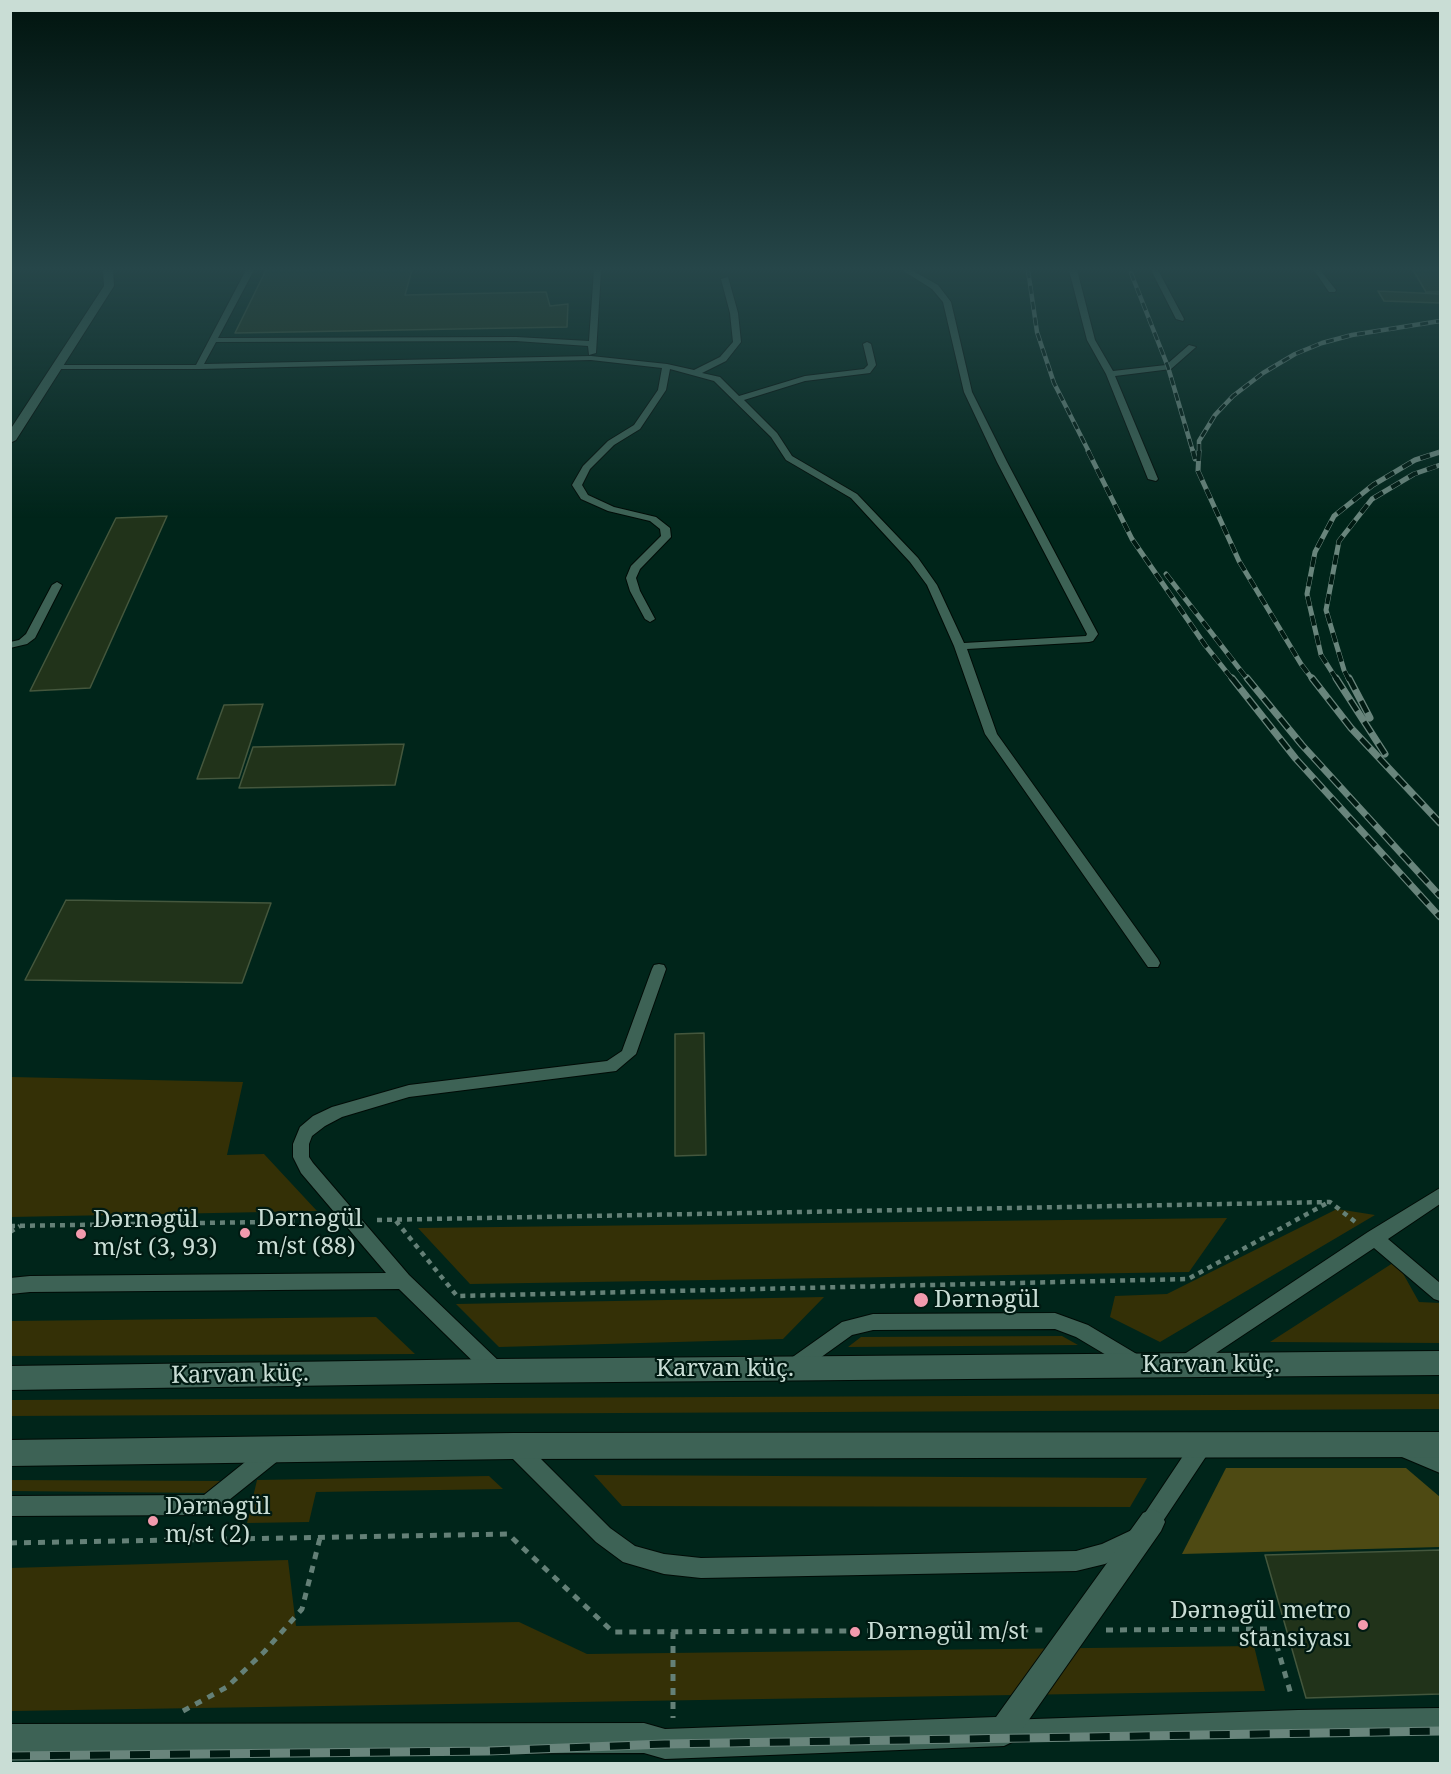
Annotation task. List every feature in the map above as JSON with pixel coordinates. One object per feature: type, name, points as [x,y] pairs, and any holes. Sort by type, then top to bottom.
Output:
[{"type":"street","points":[[10,440],[67,353]]},
{"type":"street","name":"Karvan küç.","points":[[10,1378],[496,1371],[1440,1363]]},
{"type":"street","points":[[10,1453],[513,1446],[1440,1445]]},
{"type":"street","points":[[10,1739],[644,1738],[668,1750],[1004,1731],[1152,1522]]},
{"type":"lane","points":[[199,367],[206,353]]},
{"type":"lane","points":[[591,353],[591,358]]},
{"type":"lane","points":[[695,373],[723,359],[728,353]]},
{"type":"lane","points":[[739,399],[805,379],[867,371],[872,365],[869,353]]},
{"type":"lane","points":[[959,353],[968,392],[1018,493],[1093,634],[1089,639],[1070,641],[960,646]]},
{"type":"lane","points":[[1099,353],[1110,374],[1153,479]]},
{"type":"lane","points":[[1110,374],[1168,367],[1185,353]]},
{"type":"lane","points":[[57,368],[591,358],[667,366],[717,379],[774,435],[789,458],[854,496],[914,560],[932,585],[960,646],[992,735],[1153,963]]},
{"type":"lane","points":[[650,619],[634,591],[631,578],[635,568],[666,537],[665,528],[653,519],[610,508],[584,497],[577,485],[586,468],[611,443],[637,427],[662,390],[667,366]]},
{"type":"lane","points":[[10,645],[23,642],[31,636],[57,585]]},
{"type":"lane","points":[[496,1371],[403,1281],[307,1168],[301,1157],[301,1144],[306,1132],[319,1121],[338,1112],[409,1091],[611,1067],[628,1054],[659,969]]},
{"type":"lane","points":[[1184,1365],[1440,1195]]},
{"type":"lane","points":[[1374,1237],[1440,1293]]},
{"type":"lane","points":[[10,1286],[403,1281]]},
{"type":"lane","points":[[790,1369],[848,1328],[873,1322],[1055,1321],[1082,1330],[1138,1365]]},
{"type":"lane","points":[[513,1446],[603,1535],[630,1555],[664,1564],[701,1568],[1076,1561],[1105,1554],[1131,1542],[1152,1522],[1202,1444]]},
{"type":"lane","points":[[1399,1445],[1440,1464]]},
{"type":"lane","points":[[10,1506],[207,1505],[275,1450]]},
{"type":"lane","points":[[1004,1731],[1298,1721],[1440,1719]]},
{"type":"path","points":[[395,1220],[457,1296],[1188,1279],[1330,1202]]},
{"type":"path","points":[[10,1226],[1330,1202],[1374,1237]]},
{"type":"path","points":[[10,1232],[24,1224]]},
{"type":"path","points":[[10,1543],[508,1534],[613,1632],[1272,1629],[1298,1721]]},
{"type":"path","points":[[176,1715],[227,1687],[264,1653],[302,1609],[320,1538]]},
{"type":"path","points":[[668,1750],[673,1632]]},
{"type":"shaded area","points":[[11,1077],[243,1082],[227,1155],[264,1154],[317,1211],[11,1217]]},
{"type":"shaded area","points":[[1337,1209],[1375,1215],[1160,1342],[1110,1317],[1115,1296],[1167,1294]]},
{"type":"shaded area","points":[[1227,1218],[1189,1272],[470,1284],[418,1228]]},
{"type":"shaded area","points":[[1396,1261],[1419,1302],[1440,1303],[1440,1343],[1270,1342]]},
{"type":"shaded area","points":[[824,1297],[783,1339],[499,1347],[456,1304]]},
{"type":"shaded area","points":[[376,1317],[415,1354],[11,1356],[11,1321]]},
{"type":"shaded area","points":[[1062,1336],[1078,1345],[848,1347],[861,1337]]},
{"type":"shaded area","points":[[1440,1394],[1440,1409],[10,1416],[11,1400]]},
{"type":"shaded area","points":[[1226,1468],[1406,1468],[1440,1497],[1440,1547],[1182,1554]]},
{"type":"shaded area","points":[[594,1475],[1147,1478],[1130,1507],[622,1506]]},
{"type":"shaded area","points":[[489,1476],[503,1489],[316,1492],[309,1522],[247,1523],[257,1480]]},
{"type":"shaded area","points":[[11,1480],[225,1481],[208,1493],[11,1491]]},
{"type":"shaded area","points":[[288,1560],[296,1626],[519,1622],[587,1654],[1254,1646],[1265,1691],[11,1711],[10,1568]]},
{"type":"building","points":[[167,516],[90,688],[30,691],[116,518]]},
{"type":"building","points":[[263,704],[239,778],[197,779],[224,705]]},
{"type":"building","points":[[404,744],[395,785],[239,788],[253,747]]},
{"type":"building","points":[[66,900],[271,903],[242,983],[25,980]]},
{"type":"building","points":[[704,1033],[706,1155],[675,1156],[675,1034]]},
{"type":"building","name":"Dərnəgül metro stansiyası","points":[[1440,1550],[1440,1694],[1306,1698],[1265,1555]]},
{"type":"railway","points":[[1044,353],[1054,383],[1089,452]]},
{"type":"railway","points":[[1162,353],[1193,452]]},
{"type":"railway","points":[[1199,451],[1199,441],[1215,415],[1233,396],[1263,373],[1298,353]]},
{"type":"railway","points":[[1088,451],[1132,539],[1205,645],[1233,680]]},
{"type":"railway","points":[[1193,451],[1195,459]]},
{"type":"railway","points":[[1199,451],[1198,471],[1239,561],[1313,680]]},
{"type":"railway","points":[[1337,680],[1321,655],[1307,594],[1315,552],[1334,516],[1373,485],[1415,460],[1440,452]]},
{"type":"railway","points":[[1349,680],[1326,610],[1339,541],[1372,499],[1414,474],[1440,465]]},
{"type":"railway","points":[[1166,574],[1248,680]]},
{"type":"railway","points":[[1232,678],[1296,759],[1440,917]]},
{"type":"railway","points":[[1247,678],[1302,745],[1440,896]]},
{"type":"railway","points":[[1312,678],[1351,728],[1440,823]]},
{"type":"railway","points":[[1336,678],[1385,754]]},
{"type":"railway","points":[[1349,678],[1370,718]]},
{"type":"railway","points":[[10,1756],[488,1751],[665,1744],[1440,1731]]},
{"type":"place","name":"Dərnəgül m/st (88)","points":[[245,1233]]},
{"type":"place","name":"Dərnəgül m/st (3, 93)","points":[[81,1234]]},
{"type":"place","name":"Dərnəgül","points":[[921,1300]]},
{"type":"place","name":"Dərnəgül m/st (2)","points":[[153,1521]]},
{"type":"place","name":"Dərnəgül metro stansiyası","points":[[1363,1625]]},
{"type":"place","name":"Dərnəgül m/st","points":[[855,1632]]}]
